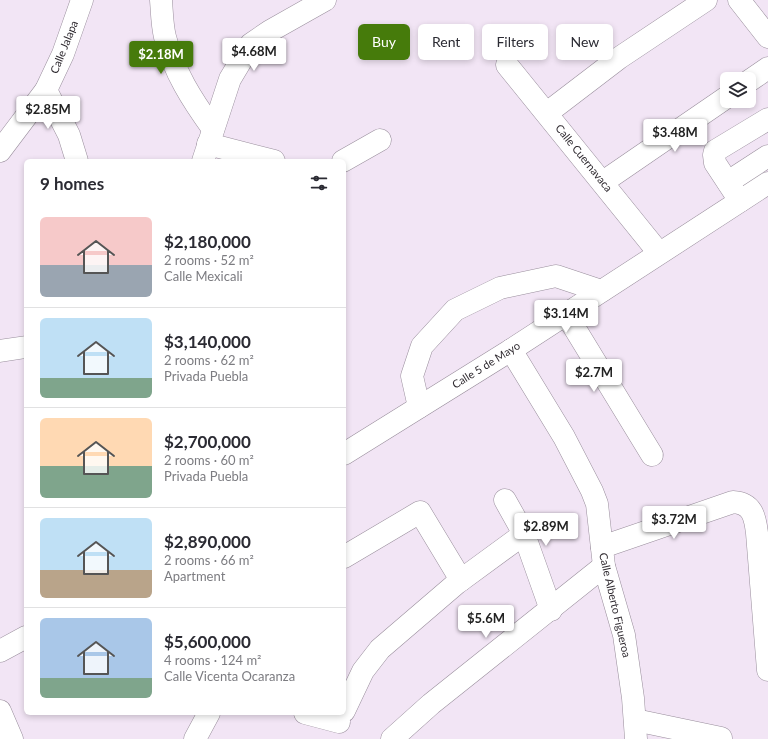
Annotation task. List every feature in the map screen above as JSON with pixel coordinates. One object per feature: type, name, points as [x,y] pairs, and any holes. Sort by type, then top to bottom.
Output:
[{"type":"street","name":"Calle Jalapa","points":[[0,151],[46,90],[63,54],[82,0]]},
{"type":"street","points":[[161,0],[165,35],[170,54],[189,96],[208,145]]},
{"type":"street","points":[[208,145],[230,79],[251,44],[270,31],[325,0]]},
{"type":"street","points":[[547,113],[619,58],[706,0]]},
{"type":"street","points":[[739,0],[768,37]]},
{"type":"street","name":"Calle Cuernavaca","points":[[507,65],[659,253]]},
{"type":"street","points":[[756,77],[768,68]]},
{"type":"street","points":[[46,90],[69,135],[76,159]]},
{"type":"street","points":[[603,182],[720,102]]},
{"type":"street","points":[[740,201],[715,163],[714,155],[716,151],[768,119]]},
{"type":"street","points":[[728,182],[768,157],[749,130]]},
{"type":"street","points":[[346,159],[380,140]]},
{"type":"street","points":[[208,145],[266,159]]},
{"type":"street","name":"Calle 5 de Mayo","points":[[346,453],[510,350],[768,183]]},
{"type":"street","points":[[420,407],[412,376],[422,346],[455,310],[500,288],[556,276],[601,291]]},
{"type":"street","points":[[566,314],[652,455]]},
{"type":"street","points":[[0,351],[24,347]]},
{"type":"street","name":"Calle Alberto Figueroa","points":[[510,350],[564,438],[592,491],[597,504],[603,557],[624,635],[636,729]]},
{"type":"street","points":[[505,500],[524,534],[551,610]]},
{"type":"street","points":[[392,739],[431,704],[551,610],[603,557],[733,502],[748,506],[755,520],[768,670]]},
{"type":"street","points":[[346,556],[420,512],[461,580]]},
{"type":"street","points":[[346,708],[363,671],[380,648],[461,580],[524,534]]},
{"type":"street","points":[[0,651],[24,638]]},
{"type":"street","points":[[0,711],[12,739]]},
{"type":"street","points":[[195,739],[208,715]]},
{"type":"street","points":[[314,715],[340,721]]},
{"type":"street","points":[[636,729],[721,738]]}]
